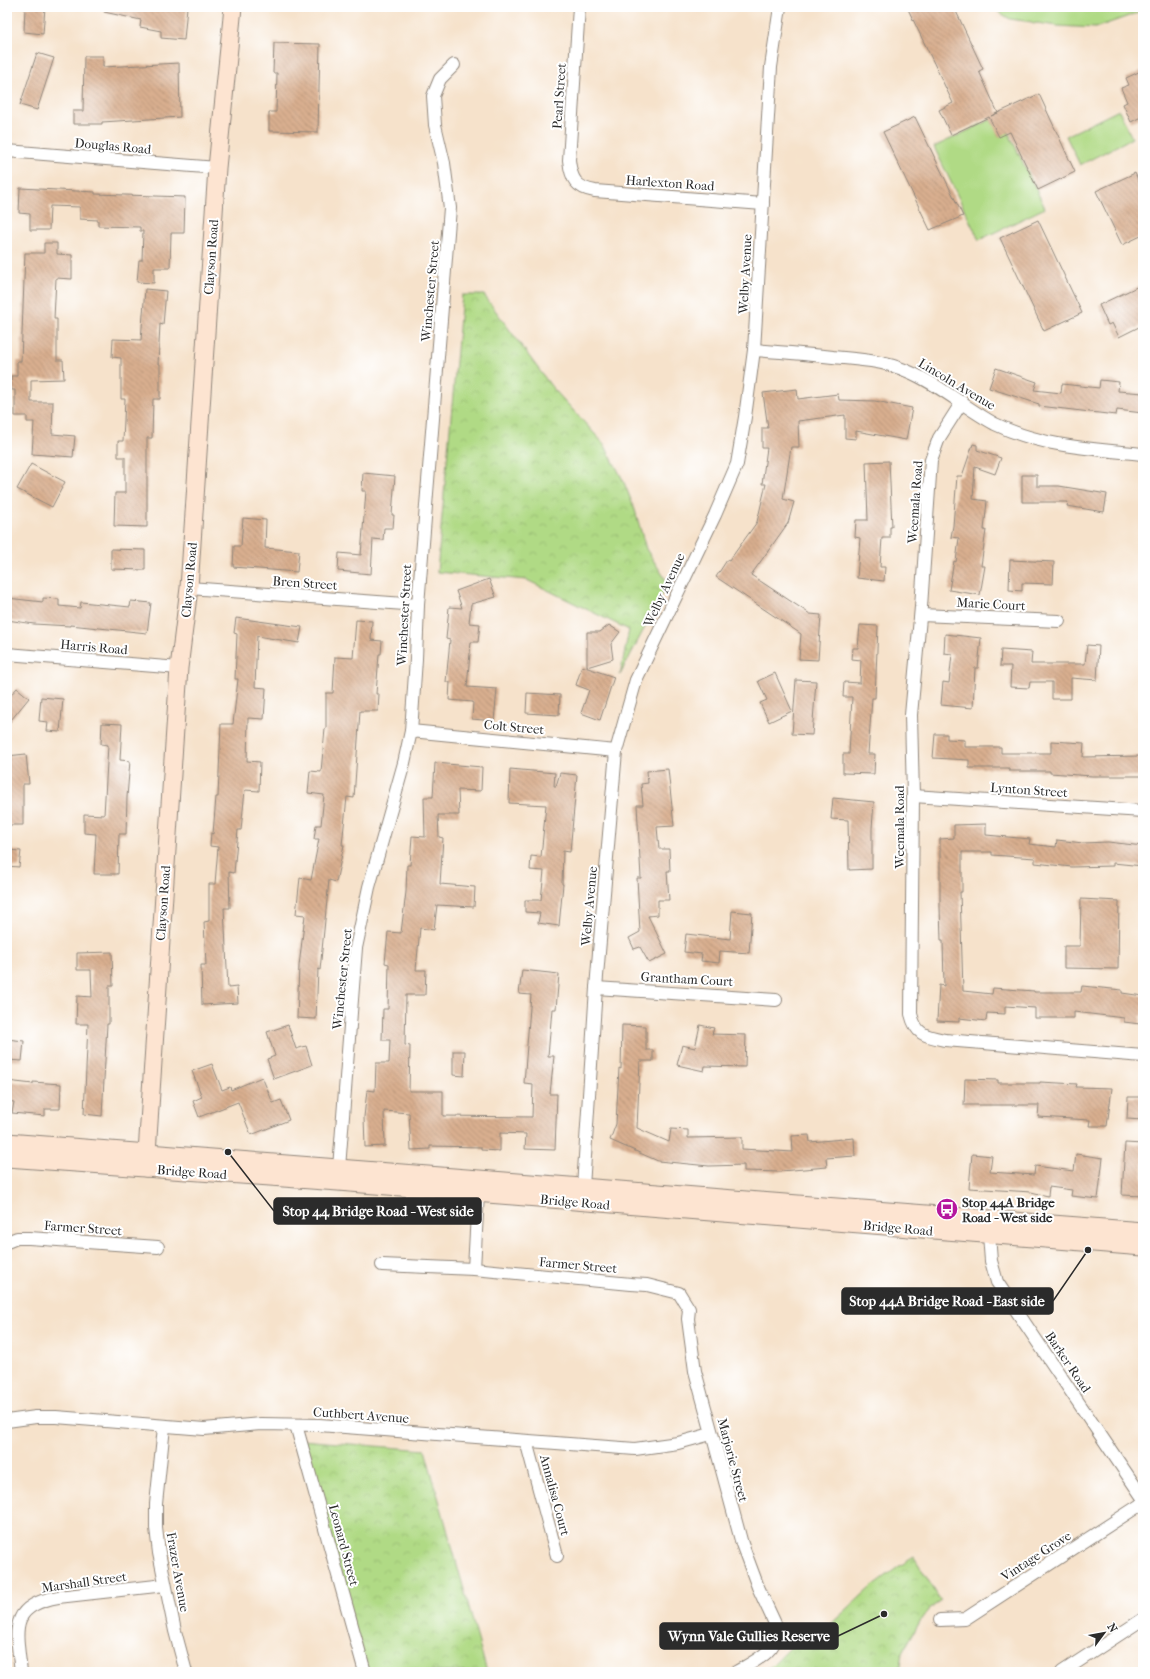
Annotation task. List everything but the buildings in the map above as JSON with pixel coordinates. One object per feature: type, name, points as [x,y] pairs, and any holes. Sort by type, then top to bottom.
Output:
[{"type":"main road","name":"Clayson Road","points":[[147,1161],[179,668],[190,588],[217,168],[233,7]]},
{"type":"main road","name":"Bridge Road","points":[[7,1142],[147,1161]]},
{"type":"main road","name":"Bridge Road","points":[[7,1158],[147,1161],[339,1175],[988,1227],[1143,1247]]},
{"type":"main road","name":"Bridge Road","points":[[339,1175],[478,1194],[582,1195]]},
{"type":"main road","name":"Bridge Road","points":[[988,1227],[1143,1231]]},
{"type":"street","name":"Pearl Street","points":[[576,184],[570,171],[569,160],[579,7]]},
{"type":"street","name":"Welby Avenue","points":[[582,1195],[596,988],[616,751],[636,680],[715,515],[737,464],[746,416],[754,350],[771,66],[780,7]]},
{"type":"street","name":"Winchester Street","points":[[339,1175],[356,948],[369,887],[404,763],[410,731],[416,659],[418,606],[450,208],[444,163],[435,125],[433,96],[440,80],[454,65]]},
{"type":"street","name":"Douglas Road","points":[[7,151],[217,168]]},
{"type":"street","name":"Harlexton Road","points":[[576,184],[587,190],[595,191],[763,204]]},
{"type":"street","name":"Lincoln Avenue","points":[[754,350],[858,359],[886,364],[906,370],[936,385],[995,423],[1024,436],[1065,447],[1143,454]]},
{"type":"street","name":"Weemala Road","points":[[962,402],[939,438],[931,460],[921,615],[911,715],[913,796],[911,1014],[914,1026],[924,1035],[945,1040],[1143,1056]]},
{"type":"street","name":"Bren Street","points":[[190,588],[418,606]]},
{"type":"street","name":"Marie Court","points":[[921,615],[1059,621]]},
{"type":"street","name":"Harris Road","points":[[7,654],[179,668]]},
{"type":"street","name":"Colt Street","points":[[410,731],[616,751]]},
{"type":"street","name":"Lynton Street","points":[[913,796],[1143,811]]},
{"type":"street","name":"Grantham Court","points":[[596,988],[776,1000]]},
{"type":"street","points":[[474,1269],[478,1194]]},
{"type":"street","name":"Barker Road","points":[[988,1227],[991,1261],[997,1282],[1143,1498]]},
{"type":"street","name":"Farmer Street","points":[[7,1242],[17,1238],[29,1238],[158,1247]]},
{"type":"street","name":"Farmer Street","points":[[382,1264],[474,1269],[647,1285],[679,1293]]},
{"type":"street","name":"Marjorie Street","points":[[679,1293],[688,1309],[695,1371],[742,1544],[752,1574],[778,1630],[778,1637],[769,1650],[736,1672]]},
{"type":"street","name":"Cuthbert Avenue","points":[[7,1421],[56,1417],[204,1430],[260,1424],[296,1424],[636,1449],[678,1443],[711,1434]]},
{"type":"street","name":"Leonard Street","points":[[296,1424],[364,1672]]},
{"type":"street","name":"Frazer Avenue","points":[[164,1427],[156,1504],[156,1528],[165,1585],[186,1672]]},
{"type":"street","name":"Annalisa Court","points":[[526,1441],[557,1556]]},
{"type":"street","name":"Vintage Grove","points":[[940,1620],[965,1619],[1143,1503]]},
{"type":"street","name":"Marshall Street","points":[[21,1672],[17,1629],[20,1618],[24,1612],[34,1604],[58,1597],[165,1585]]},
{"type":"street","points":[[1062,1672],[1143,1618]]},
{"type":"green space","points":[[991,7],[1143,7],[1143,11],[1095,28],[1057,26],[1037,23],[1033,24],[1032,22],[1010,19]]},
{"type":"green space","points":[[1119,110],[1132,138],[1080,165],[1066,136]]},
{"type":"green space","points":[[1000,115],[1045,208],[979,240],[934,147]]},
{"type":"green space","points":[[462,295],[484,295],[551,386],[604,444],[623,480],[635,510],[646,549],[668,583],[620,675],[629,630],[527,580],[437,572]]},
{"type":"green space","points":[[301,1440],[425,1450],[487,1672],[365,1672]]},
{"type":"green space","points":[[914,1557],[941,1601],[929,1609],[922,1618],[902,1653],[899,1672],[761,1672],[772,1666],[796,1642],[819,1635],[870,1588]]},
{"type":"place","name":"Stop 44 Bridge Road - West side","points":[[228,1152]]},
{"type":"place","name":"Stop 44A Bridge Road - West side","points":[[947,1209]]},
{"type":"place","name":"Stop 44A Bridge Road - East side","points":[[1088,1250]]},
{"type":"place","name":"Wynn Vale Gullies Reserve","points":[[884,1614]]}]
